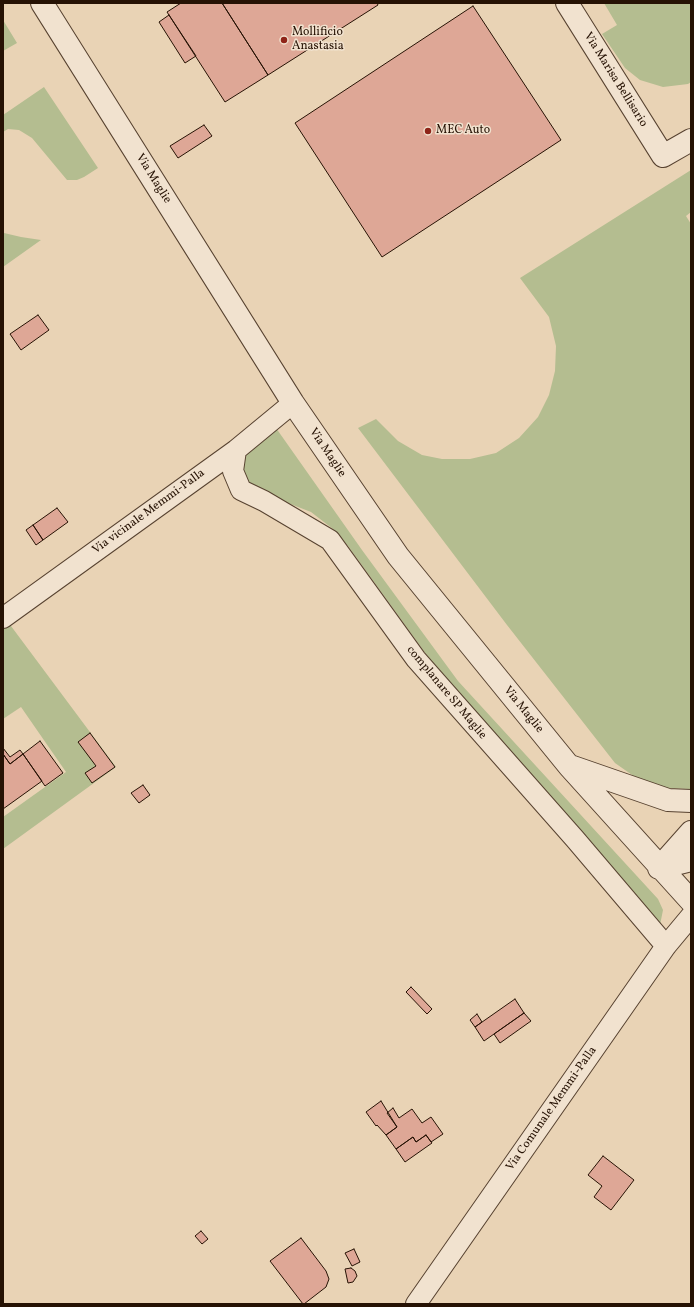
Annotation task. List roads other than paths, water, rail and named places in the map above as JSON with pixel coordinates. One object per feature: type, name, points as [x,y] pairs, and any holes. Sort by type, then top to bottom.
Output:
[{"type":"street","name":"Via Maglie","points":[[42,3],[293,403],[398,556],[569,766],[659,868],[691,901]]},
{"type":"street","name":"Via Marisa Bellisario","points":[[567,3],[663,156],[691,140]]},
{"type":"street","name":"Via vicinale Memmi-Palla","points":[[3,618],[236,450],[293,403]]},
{"type":"street","name":"complanare SP Maglie","points":[[236,450],[233,471],[241,490],[264,501],[330,540],[416,659],[666,946]]},
{"type":"street","points":[[569,766],[668,800],[691,800]]},
{"type":"street","points":[[659,868],[691,832]]},
{"type":"street","points":[[659,868],[691,860]]},
{"type":"street","name":"Via Comunale Memmi-Palla","points":[[416,1304],[666,946],[691,916]]},
{"type":"place","name":"Mollificio Anastasia","points":[[284,40]]},
{"type":"place","name":"MEC Auto","points":[[428,131]]}]
